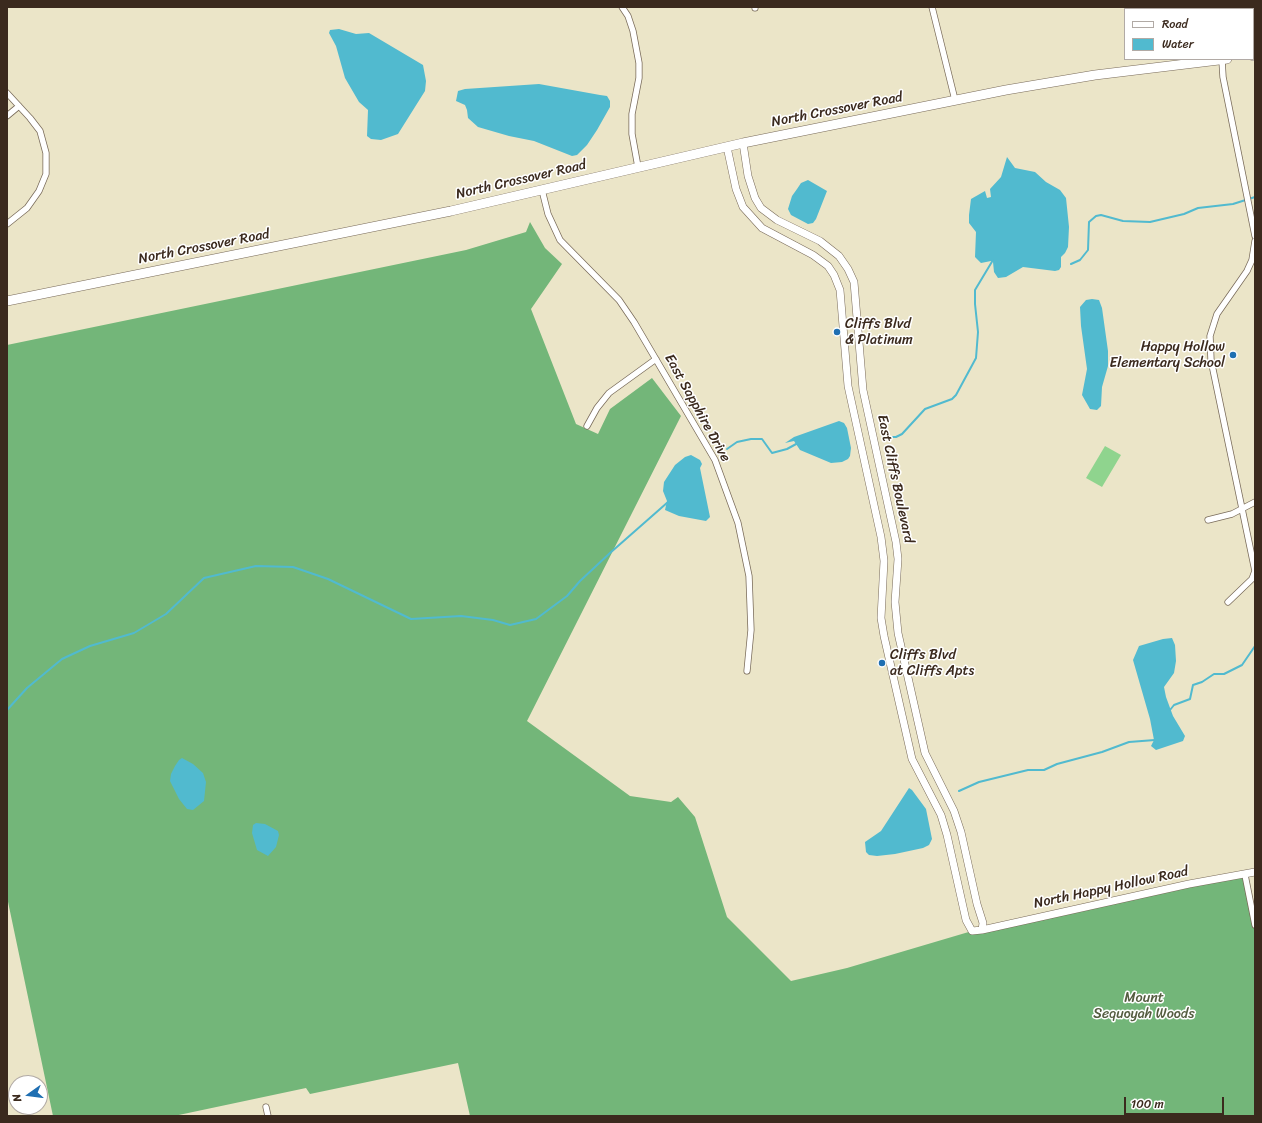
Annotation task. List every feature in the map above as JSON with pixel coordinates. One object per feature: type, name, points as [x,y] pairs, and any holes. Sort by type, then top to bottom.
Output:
[{"type":"main road","name":"North Crossover Road","points":[[7,301],[324,237],[542,190],[743,143],[955,100],[1095,75],[1217,60]]},
{"type":"street","points":[[622,7],[628,16],[633,31],[639,63],[639,78],[632,114],[632,134],[638,167]]},
{"type":"street","points":[[932,7],[955,100]]},
{"type":"street","points":[[1225,60],[1223,77],[1243,178],[1251,210],[1255,236]]},
{"type":"street","points":[[7,93],[30,118],[42,137],[46,154],[46,174],[33,202],[20,215],[7,224]]},
{"type":"street","points":[[7,116],[19,106]]},
{"type":"street","name":"East Cliffs Boulevard","points":[[727,147],[736,189],[743,207],[762,228],[813,255],[828,266],[834,275],[840,290],[848,386],[881,537],[884,561],[881,618],[884,636],[912,759],[941,815],[966,920],[972,931],[982,930],[983,923],[977,904],[960,827],[954,811],[925,754],[898,633],[895,602],[898,559],[896,542],[863,390],[857,301],[854,282],[848,269],[839,256],[820,241],[777,220],[761,208],[755,198],[748,176],[743,143]]},
{"type":"street","name":"East Sapphire Drive","points":[[542,190],[548,214],[560,240],[619,300],[656,358],[715,460],[738,523],[749,576],[751,611],[747,671]]},
{"type":"street","points":[[1228,602],[1252,579],[1255,571],[1211,360],[1210,336],[1217,314],[1247,271],[1252,260],[1255,241]]},
{"type":"street","points":[[586,426],[597,408],[609,393],[656,358]]},
{"type":"street","points":[[1208,520],[1232,514],[1255,502]]},
{"type":"street","points":[[946,831],[960,827]]},
{"type":"street","name":"North Happy Hollow Road","points":[[982,930],[1189,884],[1255,872]]},
{"type":"street","points":[[1245,874],[1255,925]]},
{"type":"street","points":[[266,1107],[268,1116]]},
{"type":"green space","name":"Mount Sequoyah Woods","points":[[530,222],[545,248],[562,264],[531,309],[576,424],[598,434],[610,409],[652,378],[681,416],[527,721],[630,796],[671,802],[678,797],[695,817],[727,917],[791,981],[847,968],[972,931],[1245,875],[1255,925],[1255,1116],[470,1116],[458,1063],[310,1094],[306,1088],[174,1116],[53,1116],[48,1092],[48,1075],[44,1075],[7,897],[7,345],[466,250],[526,232]]},
{"type":"green space","points":[[1105,446],[1121,455],[1102,487],[1086,478]]},
{"type":"water","points":[[339,29],[356,34],[369,33],[423,65],[426,81],[425,91],[398,134],[381,140],[371,139],[367,136],[368,110],[359,102],[345,78],[336,46],[329,33],[330,30]]},
{"type":"water","points":[[539,84],[607,96],[610,101],[610,107],[597,130],[587,145],[577,155],[572,156],[534,141],[509,136],[478,127],[468,118],[465,105],[456,101],[458,91],[465,89]]},
{"type":"water","points":[[1007,157],[1015,168],[1035,172],[1046,182],[1060,190],[1066,198],[1069,227],[1068,247],[1061,257],[1061,267],[1059,270],[1055,271],[1023,267],[1006,277],[998,278],[994,272],[993,262],[981,263],[975,257],[976,232],[969,223],[971,199],[985,191],[987,198],[991,197],[990,189],[1001,177]]},
{"type":"water","points":[[808,180],[827,191],[816,219],[813,223],[808,224],[791,215],[788,209],[792,196],[801,183]]},
{"type":"water","points":[[1086,300],[1099,300],[1102,308],[1108,351],[1108,366],[1102,387],[1101,406],[1097,410],[1090,409],[1082,395],[1087,369],[1080,307]]},
{"type":"water","points":[[839,421],[844,423],[847,428],[851,448],[850,456],[842,462],[831,463],[800,450],[794,441],[785,443],[794,437]]},
{"type":"water","points":[[691,455],[700,460],[702,464],[700,468],[710,517],[706,521],[679,516],[665,510],[667,501],[663,491],[664,482],[675,465],[685,457]]},
{"type":"water","points":[[1172,638],[1175,645],[1176,661],[1174,673],[1164,687],[1173,716],[1185,736],[1183,741],[1156,750],[1151,746],[1154,740],[1150,719],[1133,660],[1139,646]]},
{"type":"water","points":[[182,758],[193,764],[203,773],[206,782],[204,801],[193,810],[187,809],[179,799],[170,781],[171,774],[175,766]]},
{"type":"water","points":[[909,788],[926,809],[932,839],[929,845],[923,848],[895,854],[877,856],[869,855],[866,852],[865,842],[881,831]]},
{"type":"water","points":[[256,823],[265,824],[278,831],[279,835],[276,847],[268,856],[257,850],[252,833],[253,825]]},
{"type":"waterway","points":[[1071,264],[1080,260],[1088,250],[1089,222],[1096,216],[1101,215],[1123,221],[1150,222],[1184,214],[1198,208],[1233,204],[1255,197]]},
{"type":"waterway","points":[[883,437],[896,437],[902,434],[925,409],[952,399],[956,395],[976,358],[978,332],[975,290],[993,260]]},
{"type":"waterway","points":[[727,449],[737,442],[751,439],[762,439],[772,453],[787,449],[798,443]]},
{"type":"waterway","points":[[7,710],[27,688],[62,659],[90,646],[134,633],[166,614],[204,578],[256,566],[293,567],[328,579],[411,619],[461,616],[493,620],[510,625],[536,619],[567,596],[580,581],[610,553],[668,502]]},
{"type":"waterway","points":[[1170,710],[1174,705],[1190,699],[1193,685],[1202,682],[1214,674],[1224,674],[1242,665],[1255,646]]},
{"type":"waterway","points":[[959,791],[979,782],[1028,770],[1044,770],[1057,764],[1102,752],[1129,742],[1155,740]]},
{"type":"place","name":"Cliffs Blvd & Platinum","points":[[837,332]]},
{"type":"place","name":"Happy Hollow Elementary School","points":[[1233,355]]},
{"type":"place","name":"Cliffs Blvd at Cliffs Apts","points":[[882,663]]}]
